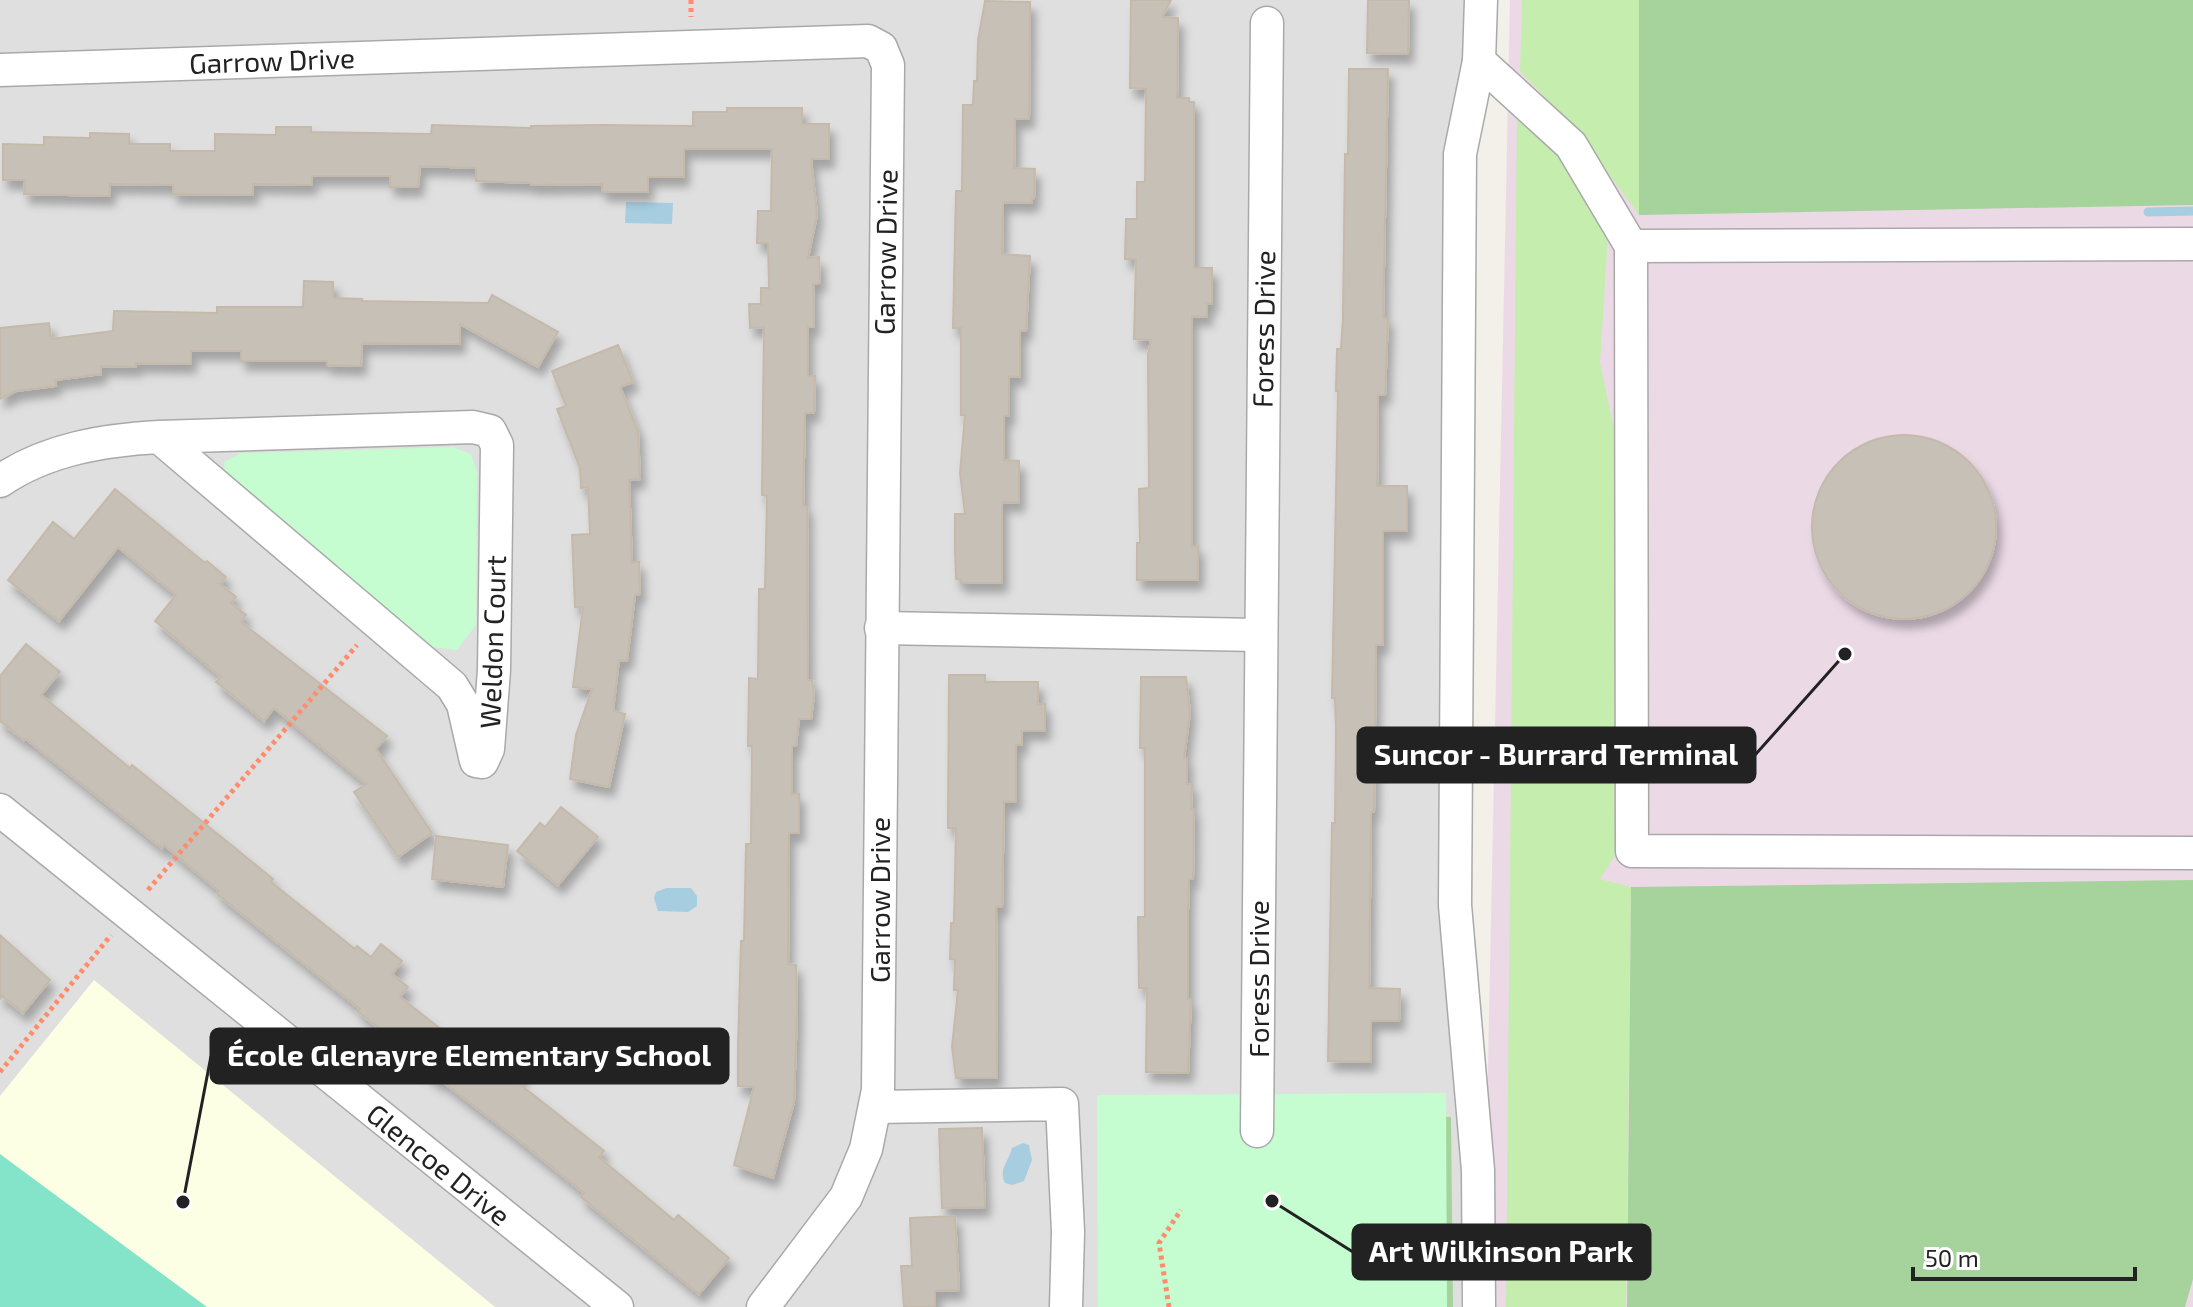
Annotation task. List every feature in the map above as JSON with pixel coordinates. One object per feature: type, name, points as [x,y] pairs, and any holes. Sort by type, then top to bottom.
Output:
[{"type":"street","points":[[1479,1307],[1478,1170],[1455,905],[1455,873],[1460,154],[1479,61],[1481,0]]},
{"type":"street","name":"Foress Drive","points":[[1257,1131],[1259,635],[1267,23]]},
{"type":"street","name":"Garrow Drive","points":[[0,70],[868,41],[881,48],[888,65],[878,1090],[866,1149],[846,1197],[763,1307]]},
{"type":"street","points":[[1479,61],[1571,145],[1631,246],[1632,851],[2193,853]]},
{"type":"street","points":[[1631,246],[2193,244]]},
{"type":"street","name":"Weldon Court","points":[[0,481],[16,470],[62,451],[117,439],[159,437],[473,427],[490,431],[497,445],[494,670],[488,749],[482,762],[476,761],[463,704],[452,686],[159,437]]},
{"type":"street","points":[[881,628],[1259,635]]},
{"type":"street","name":"Glencoe Drive","points":[[0,810],[617,1307]]},
{"type":"street","points":[[875,1107],[1062,1104],[1068,1232],[1066,1307]]},
{"type":"path","points":[[0,1072],[128,914],[376,623]]},
{"type":"path","points":[[1169,1307],[1159,1243],[1181,1210]]},
{"type":"shaded area","points":[[0,0],[1474,0],[1461,1307],[0,1307]]},
{"type":"shaded area","points":[[1510,0],[2193,0],[2193,1307],[1483,1307]]},
{"type":"shaded area","points":[[94,980],[495,1307],[0,1307],[0,1096]]},
{"type":"green space","points":[[1522,0],[1639,0],[1639,215],[1575,128],[1520,71]]},
{"type":"green space","points":[[1639,0],[2193,0],[2193,205],[1639,215]]},
{"type":"green space","points":[[1517,111],[1568,155],[1608,234],[1600,363],[1621,462],[1621,846],[1600,879],[1631,887],[1626,1307],[1506,1307]]},
{"type":"green space","points":[[453,447],[471,454],[477,471],[476,625],[457,650],[423,646],[226,480],[224,462],[241,453]]},
{"type":"green space","points":[[2193,880],[2193,1279],[2185,1307],[1627,1307],[1631,887]]},
{"type":"green space","points":[[1446,1093],[1447,1307],[1098,1307],[1097,1095]]},
{"type":"green space","points":[[1425,1116],[1451,1117],[1453,1307],[1424,1307]]},
{"type":"green space","points":[[0,1154],[207,1307],[0,1307]]},
{"type":"water","points":[[626,202],[673,203],[672,224],[625,223]]},
{"type":"water","points":[[666,888],[691,888],[697,896],[697,906],[688,912],[658,911],[654,898],[656,892]]},
{"type":"water","points":[[1023,1143],[1029,1145],[1032,1160],[1024,1181],[1012,1185],[1005,1183],[1003,1170],[1012,1148]]},
{"type":"building","points":[[1131,0],[1171,0],[1162,17],[1178,18],[1177,98],[1189,98],[1189,102],[1194,102],[1194,268],[1212,268],[1212,304],[1207,304],[1207,317],[1192,316],[1192,546],[1198,546],[1198,580],[1137,580],[1139,489],[1149,488],[1148,355],[1151,340],[1134,339],[1136,259],[1125,259],[1126,219],[1137,219],[1137,182],[1145,182],[1146,89],[1130,88]]},
{"type":"building","points":[[1368,0],[1409,0],[1408,54],[1367,53]]},
{"type":"building","points":[[985,1],[1030,2],[1029,119],[1015,119],[1014,168],[1035,169],[1034,199],[1032,203],[1003,202],[1002,254],[1030,256],[1026,331],[1020,331],[1020,377],[1009,376],[1009,416],[1004,416],[1004,460],[1019,461],[1019,503],[1002,502],[1002,583],[961,583],[956,579],[955,514],[965,514],[960,473],[965,415],[961,415],[961,328],[953,328],[956,191],[962,191],[963,105],[973,105],[978,40]]},
{"type":"building","points":[[1349,69],[1388,69],[1383,318],[1388,318],[1385,395],[1378,395],[1377,486],[1407,486],[1407,531],[1383,531],[1383,645],[1376,645],[1374,812],[1371,812],[1369,988],[1400,989],[1399,1021],[1371,1021],[1371,1062],[1328,1061],[1332,823],[1335,823],[1336,730],[1335,698],[1332,698],[1336,391],[1337,349],[1341,349],[1343,317]]},
{"type":"building","points":[[727,108],[802,108],[802,124],[829,124],[829,159],[811,159],[817,215],[808,258],[819,257],[820,283],[813,284],[814,327],[808,327],[808,376],[815,376],[814,413],[805,413],[803,506],[807,506],[808,680],[812,680],[814,695],[811,719],[799,719],[796,746],[792,746],[792,794],[799,794],[799,833],[789,833],[788,964],[796,965],[797,1011],[794,1102],[773,1178],[734,1165],[754,1087],[738,1086],[738,1047],[746,844],[751,844],[749,678],[758,679],[759,589],[765,589],[767,496],[762,495],[764,327],[750,328],[749,304],[761,304],[761,288],[769,288],[768,243],[757,243],[758,211],[771,211],[772,149],[684,149],[684,177],[648,177],[648,192],[602,192],[602,184],[531,185],[476,181],[476,168],[420,166],[418,187],[390,187],[390,176],[312,176],[312,185],[253,184],[253,195],[173,194],[173,185],[110,184],[110,196],[24,194],[25,180],[3,180],[3,144],[44,145],[44,137],[90,138],[90,133],[129,134],[129,144],[170,144],[170,151],[215,151],[215,134],[276,135],[276,127],[311,127],[311,132],[431,134],[432,125],[531,128],[693,126],[693,112],[727,112]]},
{"type":"building","points":[[304,281],[333,282],[333,298],[362,301],[488,303],[492,295],[558,332],[538,367],[460,324],[460,344],[362,343],[361,366],[327,365],[327,361],[241,361],[241,351],[191,351],[191,364],[101,366],[101,374],[55,380],[56,386],[16,391],[0,399],[0,328],[49,323],[51,339],[113,331],[114,311],[217,313],[217,307],[303,307]]},
{"type":"building","points":[[618,345],[633,382],[620,387],[638,431],[640,479],[629,480],[632,562],[639,562],[640,594],[635,595],[627,661],[619,660],[613,711],[625,714],[609,787],[570,779],[576,735],[592,689],[573,687],[583,607],[575,607],[572,535],[590,534],[588,487],[581,488],[580,468],[557,409],[566,406],[552,371]]},
{"type":"building","points":[[1904,435],[1922,436],[1939,442],[1969,462],[1989,492],[1995,509],[1995,545],[1989,562],[1969,592],[1939,612],[1922,618],[1904,619],[1886,618],[1869,612],[1839,592],[1819,562],[1813,545],[1812,527],[1813,509],[1819,492],[1839,462],[1869,442],[1886,436]]},
{"type":"building","points":[[115,489],[226,577],[220,584],[236,597],[231,603],[246,615],[241,622],[387,736],[376,749],[432,833],[398,857],[354,792],[366,784],[274,708],[264,721],[216,682],[221,677],[155,621],[176,595],[118,547],[59,621],[8,580],[53,522],[74,539]]},
{"type":"building","points":[[26,644],[60,672],[41,695],[230,844],[273,879],[271,882],[355,949],[357,946],[371,957],[381,944],[402,961],[392,974],[408,987],[400,997],[492,1069],[504,1055],[524,1071],[516,1081],[604,1151],[599,1157],[674,1220],[678,1215],[729,1258],[699,1294],[581,1197],[584,1193],[383,1038],[386,1034],[357,1011],[360,1009],[217,894],[219,891],[164,845],[162,848],[0,721],[0,676]]},
{"type":"building","points":[[949,675],[985,675],[985,682],[1038,682],[1038,704],[1045,704],[1045,731],[1022,731],[1022,745],[1016,745],[1016,802],[1004,802],[1002,907],[996,907],[997,1078],[956,1078],[952,1047],[958,990],[954,990],[955,959],[950,959],[956,828],[948,828]]},
{"type":"building","points":[[1141,677],[1186,677],[1190,713],[1184,758],[1187,758],[1187,784],[1192,784],[1191,809],[1194,809],[1193,879],[1189,879],[1188,911],[1188,999],[1191,1000],[1188,1073],[1146,1072],[1147,988],[1139,988],[1138,917],[1145,917],[1145,748],[1140,748]]},
{"type":"building","points":[[561,807],[598,837],[558,885],[517,851],[540,823],[545,827]]},
{"type":"building","points":[[436,836],[508,845],[503,887],[432,879]]},
{"type":"building","points":[[0,935],[50,980],[23,1013],[2,996],[0,999]]},
{"type":"building","points":[[982,1128],[985,1207],[942,1208],[939,1129]]},
{"type":"building","points":[[955,1216],[959,1290],[935,1291],[935,1307],[904,1307],[901,1266],[912,1266],[910,1218]]},
{"type":"waterway","points":[[2148,212],[2193,211]]},
{"type":"place","name":"Suncor - Burrard Terminal","points":[[1845,654]]},
{"type":"place","name":"Art Wilkinson Park","points":[[1272,1201]]},
{"type":"place","name":"École Glenayre Elementary School","points":[[183,1202]]}]
